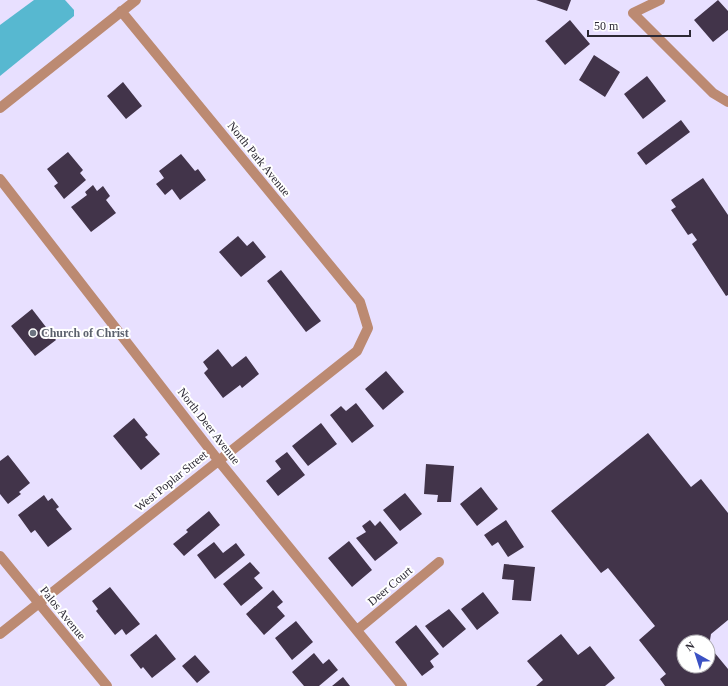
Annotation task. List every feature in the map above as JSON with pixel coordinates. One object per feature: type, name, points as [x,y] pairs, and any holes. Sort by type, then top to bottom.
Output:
[{"type":"street","points":[[0,108],[136,0]]},
{"type":"street","points":[[660,0],[633,13],[713,93],[728,102]]},
{"type":"street","name":"North Park Avenue","points":[[122,11],[360,302],[368,328]]},
{"type":"street","name":"North Deer Avenue","points":[[0,179],[218,460],[402,686]]},
{"type":"street","name":"West Poplar Street","points":[[0,634],[357,351],[368,328]]},
{"type":"street","name":"Palos Avenue","points":[[0,556],[106,686]]},
{"type":"street","name":"Deer Court","points":[[357,630],[439,562]]},
{"type":"water","points":[[34,0],[65,0],[74,10],[74,16],[0,76],[0,25]]},
{"type":"building","points":[[536,0],[571,0],[567,11]]},
{"type":"building","points":[[718,0],[728,11],[728,30],[713,42],[694,20]]},
{"type":"building","points":[[570,20],[590,44],[565,65],[545,41]]},
{"type":"building","points":[[594,55],[620,72],[605,97],[579,80]]},
{"type":"building","points":[[647,76],[666,101],[643,119],[624,94]]},
{"type":"building","points":[[123,82],[142,106],[126,119],[107,96]]},
{"type":"building","points":[[681,120],[690,132],[646,165],[637,153]]},
{"type":"building","points":[[68,152],[83,170],[80,173],[86,180],[64,199],[54,186],[58,183],[47,169]]},
{"type":"building","points":[[181,154],[195,171],[198,169],[206,180],[180,200],[172,189],[165,195],[156,184],[164,178],[159,171]]},
{"type":"building","points":[[703,178],[728,215],[728,295],[726,296],[692,244],[697,240],[692,233],[688,235],[671,210],[676,207],[671,200]]},
{"type":"building","points":[[93,185],[97,191],[103,186],[110,196],[106,200],[116,213],[91,232],[71,207],[87,195],[85,192]]},
{"type":"building","points":[[238,236],[247,246],[253,241],[266,257],[241,277],[219,252]]},
{"type":"building","points":[[281,270],[321,321],[306,332],[267,281]]},
{"type":"building","name":"Church of Christ","points":[[32,309],[56,340],[35,356],[11,326]]},
{"type":"building","points":[[218,349],[232,367],[246,356],[259,374],[242,388],[240,385],[223,398],[204,373],[208,369],[203,362]]},
{"type":"building","points":[[386,371],[404,392],[383,410],[365,389]]},
{"type":"building","points":[[356,403],[374,426],[352,443],[330,415],[341,406],[346,411]]},
{"type":"building","points":[[134,418],[148,435],[145,437],[160,454],[141,470],[113,436]]},
{"type":"building","points":[[321,423],[337,444],[308,466],[292,446]]},
{"type":"building","points":[[648,433],[691,487],[701,479],[728,513],[728,620],[711,634],[676,634],[676,674],[716,674],[716,654],[728,669],[728,686],[665,686],[660,679],[666,674],[639,640],[655,626],[608,568],[601,573],[551,511]]},
{"type":"building","points":[[287,452],[305,475],[278,496],[266,481],[281,469],[275,461]]},
{"type":"building","points":[[8,455],[30,483],[19,492],[21,494],[8,504],[0,494],[0,461]]},
{"type":"building","points":[[426,464],[454,466],[451,502],[437,502],[438,495],[424,494]]},
{"type":"building","points":[[481,487],[498,509],[477,526],[460,504]]},
{"type":"building","points":[[405,493],[422,514],[400,531],[383,510]]},
{"type":"building","points":[[44,495],[48,501],[52,498],[59,507],[56,509],[72,529],[48,547],[35,530],[31,533],[18,515]]},
{"type":"building","points":[[209,511],[220,525],[184,556],[173,544],[188,532],[186,530]]},
{"type":"building","points":[[370,520],[375,526],[380,521],[398,543],[375,561],[356,538],[366,532],[362,526]]},
{"type":"building","points":[[506,520],[524,547],[508,557],[498,542],[492,546],[484,535]]},
{"type":"building","points":[[349,541],[372,570],[352,587],[328,558]]},
{"type":"building","points":[[214,542],[223,553],[236,543],[245,555],[215,579],[197,555]]},
{"type":"building","points":[[250,562],[260,573],[254,578],[263,588],[241,606],[223,584]]},
{"type":"building","points":[[504,564],[535,567],[531,601],[512,600],[514,580],[502,579]]},
{"type":"building","points":[[110,587],[140,624],[126,635],[122,629],[115,635],[96,611],[98,609],[92,601]]},
{"type":"building","points":[[273,590],[283,602],[277,607],[285,616],[264,635],[246,614]]},
{"type":"building","points":[[483,592],[499,613],[477,630],[461,609]]},
{"type":"building","points":[[449,609],[466,629],[443,648],[425,626]]},
{"type":"building","points":[[296,621],[313,642],[292,660],[275,638]]},
{"type":"building","points":[[416,625],[439,654],[430,661],[434,667],[422,676],[395,642]]},
{"type":"building","points":[[156,634],[176,659],[152,678],[143,667],[141,669],[130,655]]},
{"type":"building","points":[[561,634],[578,655],[590,646],[615,678],[605,686],[536,686],[543,680],[527,661]]},
{"type":"building","points":[[314,653],[323,664],[329,659],[338,670],[319,686],[304,686],[292,672]]},
{"type":"building","points":[[195,655],[210,672],[197,683],[182,666]]},
{"type":"building","points":[[343,677],[350,686],[332,686]]},
{"type":"place","name":"Church of Christ","points":[[33,333]]}]
